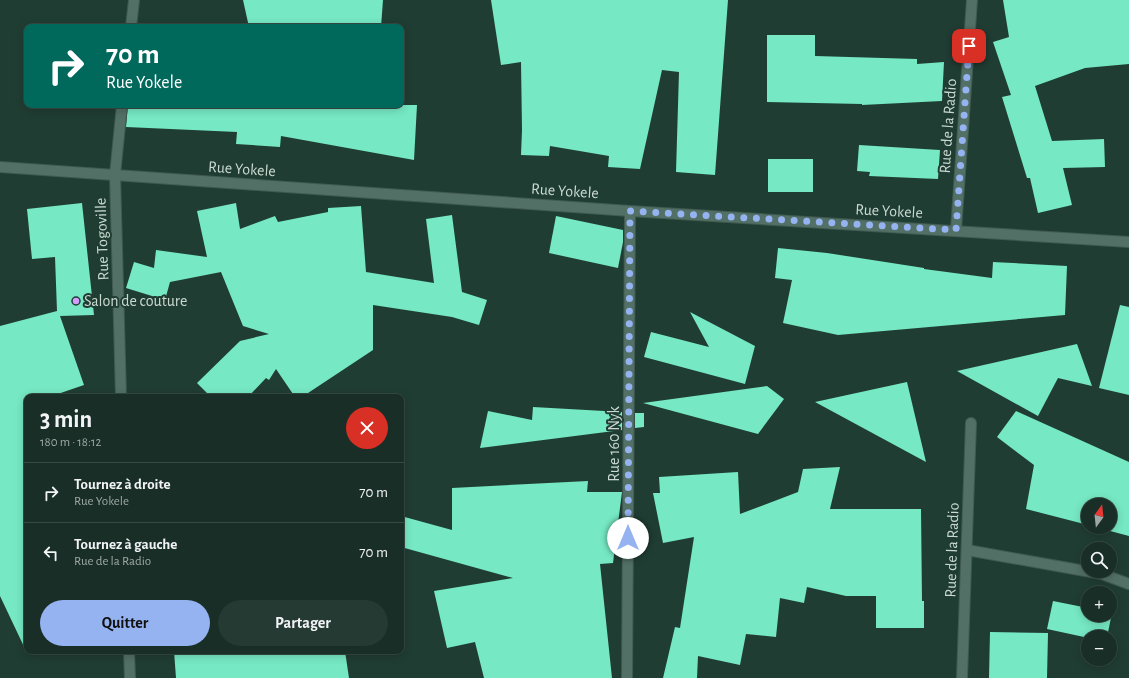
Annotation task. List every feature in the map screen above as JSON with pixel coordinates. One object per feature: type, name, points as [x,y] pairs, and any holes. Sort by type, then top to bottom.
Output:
[{"type":"street","points":[[131,24],[134,0]]},
{"type":"street","name":"Rue de la Radio","points":[[956,230],[972,0]]},
{"type":"street","name":"Rue Togoville","points":[[121,394],[114,175],[122,108]]},
{"type":"street","name":"Rue Yokele","points":[[0,167],[630,211],[956,230],[1129,242]]},
{"type":"street","name":"Rue 160 Nyk","points":[[627,678],[630,211]]},
{"type":"street","name":"Rue de la Radio","points":[[962,678],[971,423]]},
{"type":"street","points":[[967,550],[1102,574],[1129,584]]},
{"type":"street","points":[[129,654],[130,678]]},
{"type":"building","points":[[243,0],[383,0],[381,24],[248,24]]},
{"type":"building","points":[[491,0],[728,0],[715,175],[676,172],[679,72],[662,70],[640,169],[608,167],[609,156],[550,146],[549,156],[521,155],[521,62],[501,65]]},
{"type":"building","points":[[1003,0],[1129,0],[1129,64],[1085,68],[1035,86],[1052,141],[1104,139],[1105,167],[1063,168],[1072,205],[1038,213],[1030,178],[1027,178],[1002,97],[1011,95],[993,42],[1009,37]]},
{"type":"building","points":[[767,35],[815,35],[815,56],[917,59],[917,64],[944,62],[942,101],[862,105],[767,102]]},
{"type":"building","points":[[404,105],[417,105],[414,160],[281,136],[280,147],[236,144],[237,132],[126,127],[128,108],[404,108]]},
{"type":"building","points":[[859,145],[940,150],[938,179],[869,176],[870,172],[857,171]]},
{"type":"building","points":[[768,159],[813,159],[813,192],[768,192]]},
{"type":"building","points":[[82,203],[94,315],[60,316],[84,385],[58,394],[24,394],[24,647],[0,596],[0,326],[57,311],[55,257],[32,259],[27,209]]},
{"type":"building","points":[[236,203],[240,229],[275,216],[278,222],[328,212],[328,208],[361,206],[366,272],[434,283],[426,219],[452,215],[462,292],[487,300],[479,325],[452,317],[373,305],[373,350],[307,394],[293,394],[276,369],[269,380],[266,378],[251,394],[208,394],[197,383],[240,341],[269,334],[243,326],[221,272],[170,282],[165,300],[126,288],[134,262],[154,268],[156,250],[207,257],[197,211]]},
{"type":"building","points":[[556,216],[623,230],[623,242],[618,268],[549,253]]},
{"type":"building","points":[[778,248],[827,253],[924,269],[992,278],[993,262],[1067,266],[1065,315],[838,335],[783,323],[792,280],[775,278]]},
{"type":"building","points":[[1120,305],[1129,307],[1129,395],[1099,388]]},
{"type":"building","points":[[690,312],[755,346],[745,384],[644,357],[651,332],[709,347]]},
{"type":"building","points":[[1077,344],[1092,386],[1058,378],[1038,416],[957,371]]},
{"type":"building","points":[[907,382],[926,462],[815,402]]},
{"type":"building","points":[[767,386],[784,399],[758,434],[643,403]]},
{"type":"building","points":[[533,407],[622,412],[622,430],[480,448],[488,411],[532,420]]},
{"type":"building","points":[[1016,411],[1129,462],[1129,536],[1117,533],[1117,498],[1081,498],[1081,523],[1026,509],[1034,465],[997,437]]},
{"type":"building","points":[[635,413],[644,413],[644,427],[635,428]]},
{"type":"building","points":[[840,467],[830,509],[921,509],[922,601],[924,601],[924,628],[876,628],[876,596],[846,596],[807,587],[804,603],[780,598],[776,637],[746,634],[740,665],[698,656],[697,678],[663,678],[675,627],[680,628],[694,537],[663,543],[653,493],[660,493],[659,477],[738,472],[740,514],[798,492],[803,469]]},
{"type":"building","points":[[588,481],[587,492],[622,492],[613,563],[600,564],[612,678],[484,678],[475,642],[447,648],[434,591],[513,578],[404,548],[404,517],[452,530],[452,488]]},
{"type":"building","points":[[1053,601],[1081,607],[1081,622],[1110,622],[1108,630],[1081,630],[1081,636],[1047,629]]},
{"type":"building","points":[[990,632],[1048,633],[1047,678],[989,678]]},
{"type":"building","points":[[174,654],[345,654],[349,678],[176,678]]},
{"type":"place","name":"Salon de couture","points":[[76,301]]},
{"type":"route","points":[[628,538],[630,211],[956,230],[969,46]]}]
